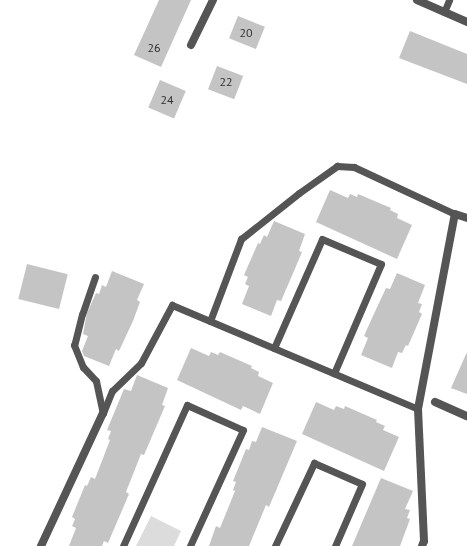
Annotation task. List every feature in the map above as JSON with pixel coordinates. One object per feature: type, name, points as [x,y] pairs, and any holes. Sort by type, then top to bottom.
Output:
[{"type":"street","points":[[192,45],[213,0]]},
{"type":"street","points":[[417,0],[467,22]]},
{"type":"street","points":[[422,546],[424,541],[418,408],[455,214],[467,218]]},
{"type":"street","points":[[435,402],[467,416]]},
{"type":"street","points":[[41,546],[103,413]]},
{"type":"lane","points":[[444,12],[449,0]]},
{"type":"lane","points":[[210,321],[241,239],[299,192],[337,166],[354,167],[455,214]]},
{"type":"lane","points":[[274,348],[322,239],[381,264],[334,373]]},
{"type":"lane","points":[[95,278],[82,314],[74,345],[83,367],[96,381],[103,413]]},
{"type":"lane","points":[[103,413],[112,391],[141,363],[172,305],[418,408]]},
{"type":"lane","points":[[123,546],[187,405],[242,430],[190,546]]},
{"type":"lane","points":[[275,546],[314,463],[362,484],[335,546]]},
{"type":"shaded area","points":[[151,516],[181,531],[174,546],[136,546]]},
{"type":"building","points":[[159,0],[191,0],[161,67],[134,55]]},
{"type":"building","points":[[238,16],[265,27],[256,49],[229,38]]},
{"type":"building","points":[[410,31],[467,54],[467,84],[399,58]]},
{"type":"building","points":[[217,66],[243,76],[234,99],[208,89]]},
{"type":"building","points":[[160,80],[186,91],[174,119],[148,108]]},
{"type":"building","points":[[330,190],[348,198],[350,194],[357,197],[358,194],[391,208],[390,210],[398,214],[397,218],[412,225],[397,259],[316,222]]},
{"type":"building","points":[[274,221],[305,234],[299,251],[302,252],[281,301],[277,300],[271,316],[242,304],[249,286],[245,284],[248,277],[244,275],[258,243],[260,244],[264,235],[267,237]]},
{"type":"building","points":[[27,264],[68,274],[59,309],[18,299]]},
{"type":"building","points":[[112,271],[144,284],[137,300],[140,302],[133,321],[119,351],[116,349],[109,366],[84,356],[82,351],[88,336],[83,334],[87,313],[96,293],[99,294],[102,285],[106,287]]},
{"type":"building","points":[[397,273],[425,285],[418,303],[422,304],[419,312],[422,314],[408,346],[406,345],[402,353],[398,352],[392,368],[361,355],[368,338],[364,336],[386,288],[390,289]]},
{"type":"building","points":[[191,348],[209,356],[211,352],[218,355],[220,352],[252,366],[251,368],[259,372],[258,376],[273,383],[260,414],[243,406],[241,410],[177,380]]},
{"type":"building","points":[[467,352],[467,394],[451,388]]},
{"type":"building","points":[[137,375],[168,388],[162,405],[165,406],[144,455],[141,454],[126,492],[129,494],[108,543],[104,541],[102,546],[69,546],[76,528],[72,526],[75,519],[72,517],[85,485],[87,486],[91,477],[95,479],[110,440],[108,439],[111,431],[107,430],[124,389],[131,391]]},
{"type":"building","points":[[316,402],[334,410],[336,406],[344,409],[345,406],[377,420],[376,422],[385,426],[383,430],[399,437],[384,471],[302,434]]},
{"type":"building","points":[[262,427],[297,441],[269,507],[266,505],[249,546],[209,546],[216,526],[220,528],[235,491],[233,490],[236,482],[233,481],[246,449],[249,450],[252,441],[256,442]]},
{"type":"building","points":[[381,478],[413,491],[405,509],[410,510],[407,518],[410,519],[400,546],[352,546]]}]
